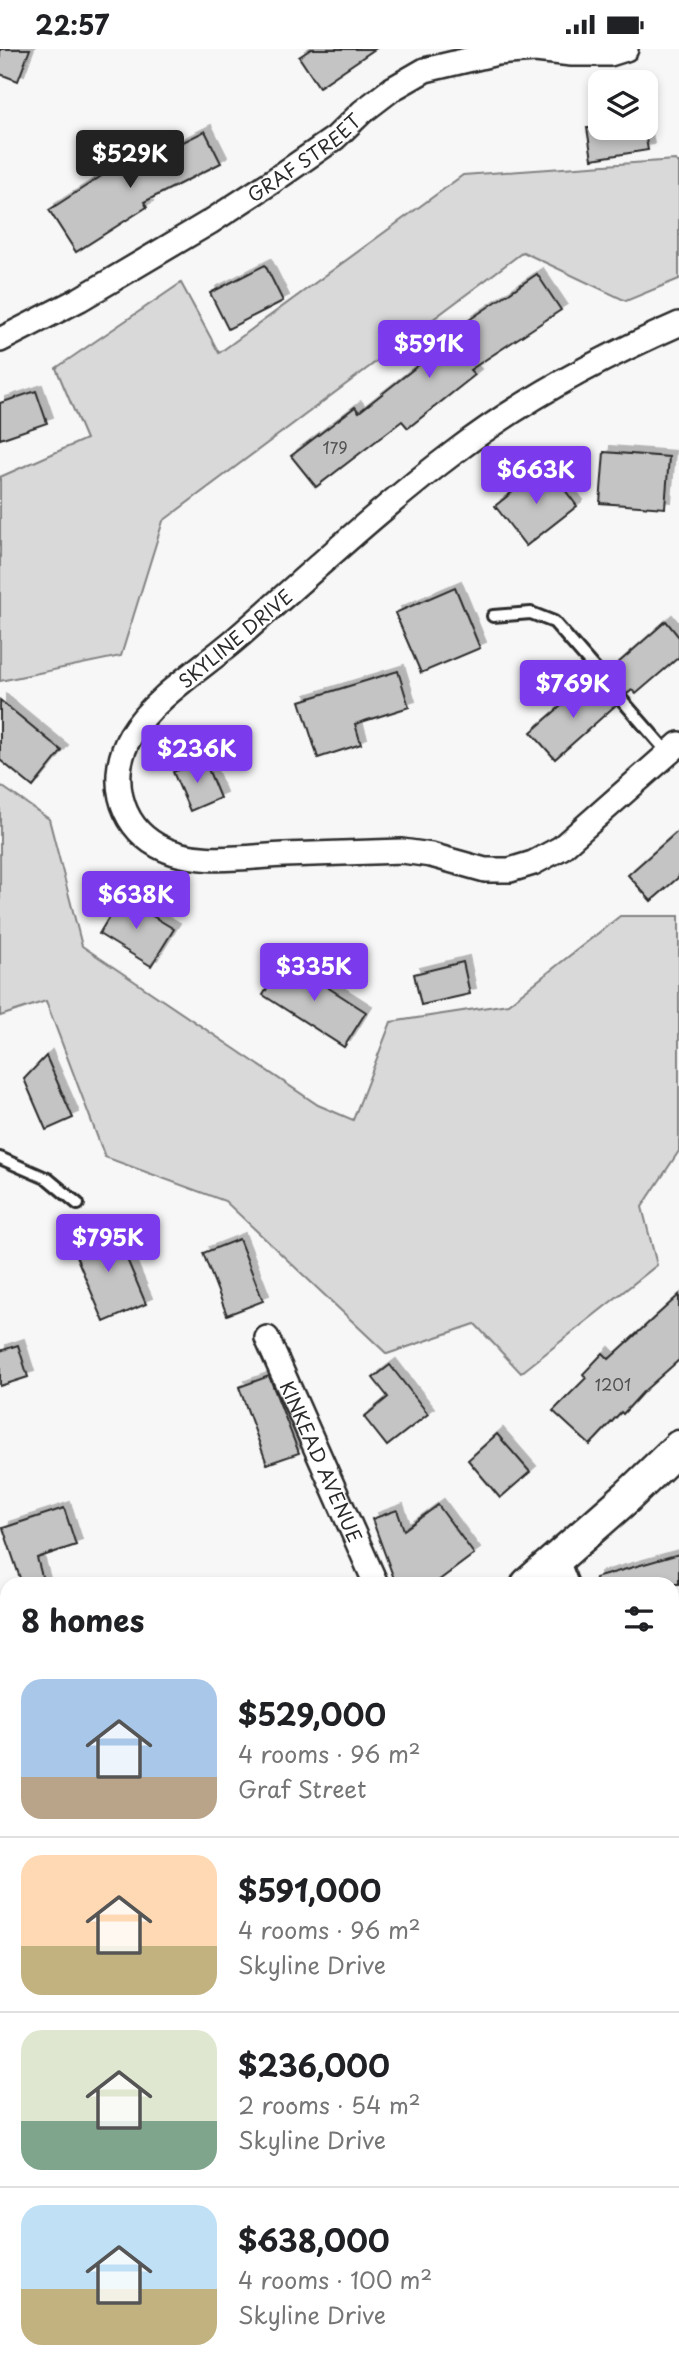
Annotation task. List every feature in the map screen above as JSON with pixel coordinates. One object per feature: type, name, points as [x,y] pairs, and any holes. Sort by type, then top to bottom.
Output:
[{"type":"main road","points":[[561,1572],[679,1447]]},
{"type":"street","name":"GRAF STREET","points":[[0,340],[80,299],[231,208],[335,138],[362,112],[392,89],[425,70],[497,53],[535,50],[610,54],[626,49]]},
{"type":"street","name":"SKYLINE DRIVE","points":[[674,749],[561,848],[533,863],[510,870],[485,870],[431,855],[402,851],[211,858],[174,853],[140,833],[126,816],[120,802],[120,765],[132,731],[155,706],[399,496],[458,450],[520,408],[584,370],[679,324]]},
{"type":"street","name":"KINKEAD AVENUE","points":[[267,1338],[373,1577]]},
{"type":"lane","points":[[494,616],[531,613],[554,622],[674,749]]},
{"type":"lane","points":[[0,1158],[48,1179],[78,1203]]},
{"type":"shaded area","points":[[675,160],[679,163],[679,279],[626,301],[523,252],[163,521],[121,656],[0,681],[0,477],[86,439],[56,368],[181,283],[219,353],[463,175]]},
{"type":"shaded area","points":[[0,785],[49,819],[82,946],[318,1105],[353,1120],[391,1022],[508,1004],[620,916],[679,916],[679,1151],[642,1207],[657,1265],[521,1373],[475,1324],[387,1354],[225,1201],[105,1157],[46,1001],[0,1016]]},
{"type":"building","points":[[0,49],[30,49],[18,81],[0,74]]},
{"type":"building","points":[[311,49],[375,49],[319,87],[299,57]]},
{"type":"building","points":[[205,131],[221,163],[144,202],[147,207],[76,252],[49,210],[120,164],[125,171]]},
{"type":"building","points":[[589,140],[646,140],[648,150],[592,159]]},
{"type":"building","points":[[265,265],[283,301],[228,329],[210,293]]},
{"type":"building","points":[[537,274],[561,310],[470,370],[475,375],[408,428],[402,421],[316,487],[291,456],[355,407],[359,412],[468,326],[466,322]]},
{"type":"building","points":[[36,391],[47,423],[0,439],[0,403]]},
{"type":"building","points":[[604,452],[669,457],[665,508],[600,503]]},
{"type":"building","points":[[546,465],[577,506],[526,546],[495,506]]},
{"type":"building","points":[[455,587],[480,648],[421,673],[395,613]]},
{"type":"building","points":[[666,621],[679,637],[679,657],[636,694],[632,690],[627,694],[608,672]]},
{"type":"building","points":[[398,671],[409,707],[355,724],[361,744],[318,758],[300,701]]},
{"type":"building","points":[[596,683],[616,705],[555,759],[531,732],[584,686],[588,690]]},
{"type":"building","points":[[0,700],[62,751],[33,787],[0,760]]},
{"type":"building","points":[[204,759],[220,798],[190,811],[173,772]]},
{"type":"building","points":[[679,830],[679,877],[651,901],[628,875]]},
{"type":"building","points":[[121,897],[174,929],[151,966],[99,934]]},
{"type":"building","points":[[285,960],[366,1012],[344,1047],[263,995]]},
{"type":"building","points":[[463,962],[470,994],[421,1005],[414,974]]},
{"type":"building","points":[[46,1056],[73,1118],[46,1130],[24,1079]]},
{"type":"building","points":[[113,1226],[146,1304],[104,1322],[71,1244]]},
{"type":"building","points":[[239,1239],[263,1301],[227,1315],[203,1253]]},
{"type":"building","points":[[679,1295],[679,1360],[623,1414],[621,1412],[590,1445],[553,1411],[586,1378],[583,1374],[603,1353],[609,1359]]},
{"type":"building","points":[[18,1345],[28,1377],[0,1386],[0,1351]]},
{"type":"building","points":[[390,1365],[428,1414],[387,1446],[364,1417],[388,1397],[373,1378]]},
{"type":"building","points":[[269,1376],[299,1453],[267,1464],[239,1387]]},
{"type":"building","points":[[497,1434],[530,1472],[500,1498],[468,1460]]},
{"type":"building","points":[[438,1505],[474,1554],[443,1577],[393,1577],[372,1519],[397,1510],[404,1530]]},
{"type":"building","points":[[64,1508],[76,1545],[37,1558],[42,1577],[20,1577],[3,1528]]},
{"type":"building","points":[[679,1554],[679,1577],[598,1577]]}]
